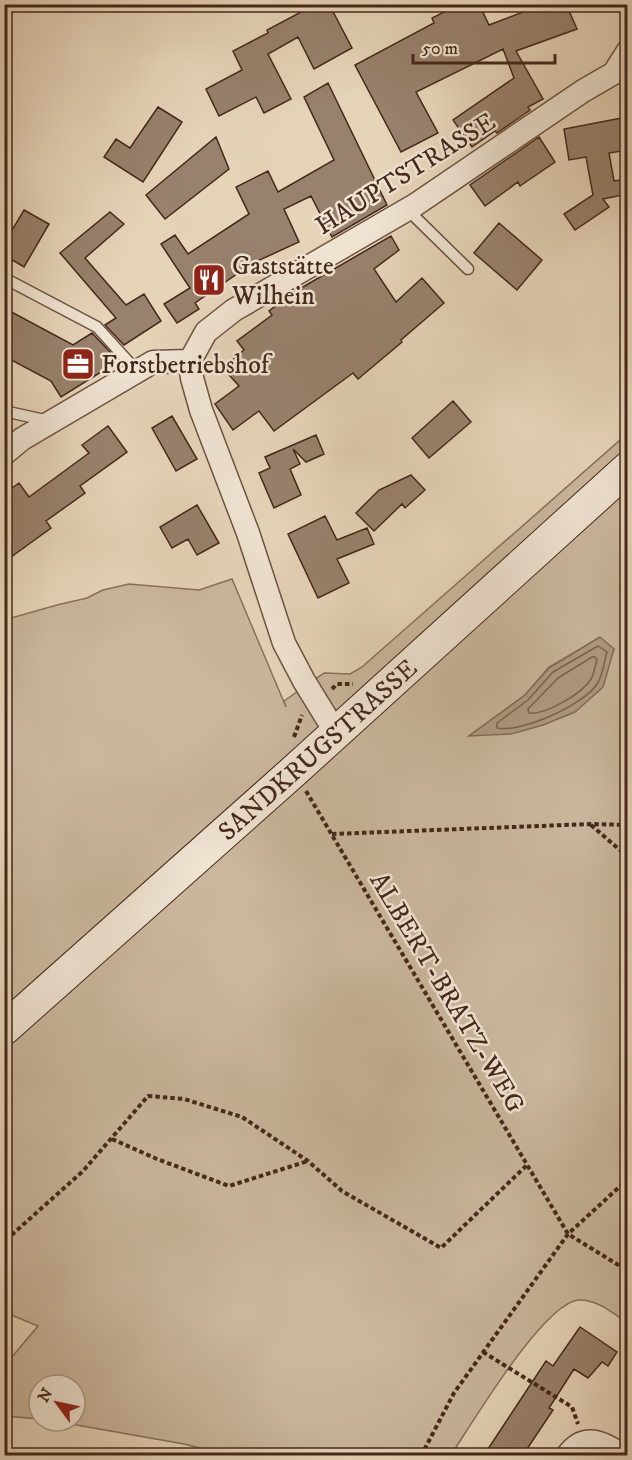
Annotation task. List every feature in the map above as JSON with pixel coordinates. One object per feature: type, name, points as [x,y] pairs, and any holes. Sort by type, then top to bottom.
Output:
[{"type":"street","name":"HAUPTSTRASSE","points":[[190,361],[206,332],[234,310],[409,209],[583,91],[614,73],[627,51]]},
{"type":"street","points":[[4,454],[22,439],[153,362],[190,361],[201,410],[248,532],[284,643],[336,733]]},
{"type":"street","name":"SANDKRUGSTRASSE","points":[[4,1029],[294,771],[627,468]]},
{"type":"street","points":[[575,1448],[608,1446],[623,1455]]},
{"type":"lane","points":[[409,209],[468,269]]},
{"type":"lane","points":[[4,278],[97,327],[137,371]]},
{"type":"lane","points":[[4,411],[52,422]]},
{"type":"path","name":"ALBERT-BRATZ-WEG","points":[[294,771],[568,1234]]},
{"type":"path","points":[[591,824],[627,857]]},
{"type":"path","points":[[332,834],[591,824],[627,825]]},
{"type":"path","points":[[6,1240],[83,1171],[148,1096],[184,1099],[242,1118],[308,1161],[342,1191],[441,1248],[527,1165]]},
{"type":"path","points":[[112,1139],[229,1186],[308,1161]]},
{"type":"path","points":[[421,1455],[454,1393],[568,1234],[627,1179]]},
{"type":"path","points":[[568,1234],[627,1271]]},
{"type":"path","points":[[483,1352],[572,1407],[575,1448]]},
{"type":"shaded area","points":[[627,434],[627,1324],[599,1305],[585,1300],[564,1306],[528,1342],[509,1367],[451,1455],[228,1455],[184,1444],[87,1427],[87,1373],[27,1373],[27,1418],[5,1416],[5,1365],[38,1326],[4,1312],[4,620],[87,598],[103,590],[129,584],[199,590],[232,579],[286,707],[284,701],[324,673],[350,674],[362,667]],"holes":[[[599,638],[614,649],[470,736],[525,695],[549,667]]]},
{"type":"water","points":[[600,637],[614,649],[603,687],[575,712],[543,725],[511,734],[469,736],[525,695],[549,668]]},
{"type":"building","points":[[316,4],[329,4],[352,48],[314,69],[298,37],[268,54],[291,99],[264,113],[256,97],[219,116],[206,89],[242,70],[233,51]]},
{"type":"building","points":[[460,4],[479,4],[489,25],[544,4],[566,4],[577,29],[516,51],[543,99],[528,107],[530,110],[497,133],[495,131],[472,147],[453,120],[514,78],[503,49],[416,92],[438,133],[401,152],[355,65],[434,23],[432,18]]},
{"type":"building","points":[[328,83],[387,205],[332,237],[311,196],[284,209],[299,242],[253,263],[195,303],[199,309],[177,323],[164,304],[190,288],[161,244],[175,235],[188,254],[249,214],[236,187],[268,171],[278,192],[334,160],[304,97]]},
{"type":"building","points":[[158,107],[182,122],[143,182],[104,157],[116,139],[130,148]]},
{"type":"building","points":[[627,117],[627,150],[609,153],[614,181],[620,180],[623,195],[603,199],[609,207],[575,230],[564,214],[593,195],[586,157],[569,160],[564,129]]},
{"type":"building","points":[[216,137],[229,169],[165,219],[146,195]]},
{"type":"building","points":[[539,137],[555,162],[520,186],[518,182],[485,206],[470,185]]},
{"type":"building","points":[[24,210],[49,224],[24,267],[4,255],[4,228],[11,232]]},
{"type":"building","points":[[110,212],[124,224],[85,258],[126,305],[144,294],[161,321],[124,345],[105,325],[116,318],[60,253]]},
{"type":"building","points":[[499,223],[542,260],[517,290],[474,253]]},
{"type":"building","points":[[391,236],[399,250],[374,269],[396,302],[422,278],[444,303],[358,379],[353,373],[274,431],[259,411],[233,430],[215,404],[239,386],[223,368],[244,350],[237,341],[272,315],[269,311],[296,291]]},
{"type":"building","points":[[4,308],[73,345],[92,333],[111,353],[109,355],[114,364],[61,397],[51,381],[4,356]]},
{"type":"building","points":[[453,401],[471,422],[429,458],[412,438]]},
{"type":"building","points":[[172,416],[197,459],[176,471],[152,428]]},
{"type":"building","points":[[108,426],[127,452],[80,486],[85,493],[46,521],[51,528],[4,562],[4,494],[19,483],[29,497],[89,453],[82,445]]},
{"type":"building","points":[[316,435],[324,454],[306,462],[293,449],[300,464],[290,469],[301,495],[274,508],[259,473],[270,468],[265,457]]},
{"type":"building","points":[[411,475],[425,490],[405,508],[402,504],[374,531],[356,513],[379,490]]},
{"type":"building","points":[[197,505],[219,543],[197,555],[188,539],[172,548],[160,527]]},
{"type":"building","points":[[325,516],[337,540],[367,528],[374,544],[337,559],[349,583],[318,598],[288,534]]},
{"type":"building","points":[[580,1327],[617,1352],[608,1366],[602,1362],[588,1378],[574,1369],[549,1408],[553,1410],[523,1455],[484,1455],[546,1361],[553,1366]]},
{"type":"place","name":"Gaststätte Wilhein","points":[[209,280]]},
{"type":"place","name":"Forstbetriebshof","points":[[78,364]]}]
